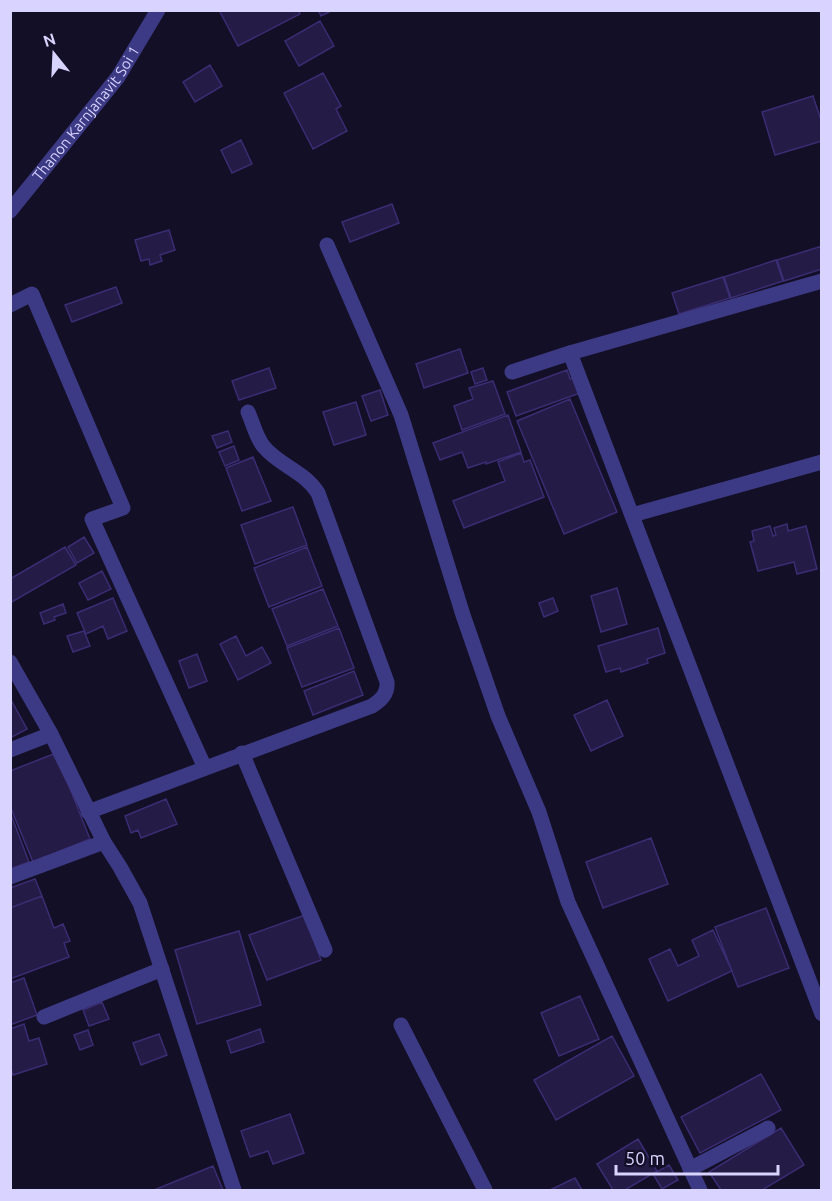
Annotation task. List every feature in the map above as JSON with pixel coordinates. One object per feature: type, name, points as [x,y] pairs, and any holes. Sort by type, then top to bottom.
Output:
[{"type":"street","name":"Thanon Karnjanavit Soi 1","points":[[10,211],[118,76],[158,10]]},
{"type":"street","points":[[327,245],[401,415],[463,615],[498,716],[539,812],[568,902],[700,1191]]},
{"type":"street","points":[[512,372],[570,353],[822,281]]},
{"type":"street","points":[[10,305],[32,294],[123,508],[92,519],[205,768]]},
{"type":"street","points":[[570,353],[822,1014]]},
{"type":"street","points":[[88,812],[372,706],[383,697],[387,686],[318,493],[309,480],[262,445],[249,412]]},
{"type":"street","points":[[633,515],[822,462]]},
{"type":"street","points":[[10,662],[51,734],[104,842],[137,896],[234,1191]]},
{"type":"street","points":[[10,750],[51,734]]},
{"type":"street","points":[[242,753],[325,950]]},
{"type":"street","points":[[10,877],[104,842]]},
{"type":"street","points":[[44,1017],[162,969]]},
{"type":"street","points":[[401,1025],[485,1191]]},
{"type":"street","points":[[690,1169],[768,1128]]},
{"type":"building","points":[[219,10],[298,10],[300,14],[238,46]]},
{"type":"building","points":[[318,10],[333,10],[321,16]]},
{"type":"building","points":[[320,21],[334,46],[299,66],[285,41]]},
{"type":"building","points":[[210,65],[222,86],[195,102],[183,82]]},
{"type":"building","points":[[323,73],[341,106],[336,109],[347,131],[313,149],[284,93]]},
{"type":"building","points":[[813,96],[822,123],[822,141],[775,155],[762,112]]},
{"type":"building","points":[[241,140],[252,164],[232,173],[221,150]]},
{"type":"building","points":[[392,204],[399,223],[350,242],[342,222]]},
{"type":"building","points":[[169,230],[175,250],[160,255],[162,261],[150,265],[149,259],[141,261],[135,240]]},
{"type":"building","points":[[822,246],[822,269],[784,281],[777,260]]},
{"type":"building","points":[[776,260],[783,281],[731,298],[724,277]]},
{"type":"building","points":[[723,277],[730,298],[679,314],[672,293]]},
{"type":"building","points":[[116,287],[122,303],[72,322],[65,305]]},
{"type":"building","points":[[460,349],[468,373],[424,388],[416,364]]},
{"type":"building","points":[[269,368],[276,388],[239,400],[232,381]]},
{"type":"building","points":[[483,368],[487,380],[475,384],[471,372]]},
{"type":"building","points":[[567,370],[570,379],[574,377],[580,393],[516,416],[507,392]]},
{"type":"building","points":[[493,381],[505,414],[462,430],[454,406],[473,399],[469,388]]},
{"type":"building","points":[[380,390],[388,415],[371,421],[362,396]]},
{"type":"building","points":[[570,399],[617,512],[564,534],[517,421]]},
{"type":"building","points":[[356,402],[366,435],[334,445],[323,412]]},
{"type":"building","points":[[508,415],[521,452],[468,468],[462,452],[440,460],[433,443]]},
{"type":"building","points":[[228,431],[232,442],[217,448],[212,436]]},
{"type":"building","points":[[234,446],[239,460],[225,466],[219,452]]},
{"type":"building","points":[[521,453],[524,462],[530,460],[544,497],[464,528],[453,501],[505,481],[498,462]]},
{"type":"building","points":[[253,457],[271,501],[242,511],[226,468]]},
{"type":"building","points":[[293,507],[307,545],[255,564],[241,525]]},
{"type":"building","points":[[787,524],[788,531],[806,526],[817,569],[797,574],[794,562],[758,571],[750,542],[754,541],[752,531],[770,526],[773,536],[776,535],[774,528]]},
{"type":"building","points":[[84,537],[94,553],[77,563],[68,547]]},
{"type":"building","points":[[65,547],[76,565],[10,603],[10,579]]},
{"type":"building","points":[[307,547],[322,586],[269,607],[254,568]]},
{"type":"building","points":[[102,571],[111,589],[88,600],[79,583]]},
{"type":"building","points":[[617,588],[627,624],[601,632],[591,596]]},
{"type":"building","points":[[323,589],[338,626],[287,646],[272,609]]},
{"type":"building","points":[[113,598],[127,631],[108,639],[103,626],[86,634],[77,613]]},
{"type":"building","points":[[553,598],[558,611],[544,617],[539,603]]},
{"type":"building","points":[[63,604],[66,613],[44,624],[40,613]]},
{"type":"building","points":[[339,628],[354,668],[302,687],[287,648]]},
{"type":"building","points":[[658,628],[665,653],[647,659],[648,663],[621,672],[620,668],[606,672],[598,646]]},
{"type":"building","points":[[84,631],[90,646],[73,652],[67,636]]},
{"type":"building","points":[[236,636],[246,656],[262,647],[271,663],[238,680],[220,644]]},
{"type":"building","points":[[197,654],[207,681],[189,688],[179,661]]},
{"type":"building","points":[[354,671],[363,695],[313,715],[304,691]]},
{"type":"building","points":[[10,698],[27,729],[10,738]]},
{"type":"building","points":[[607,700],[623,736],[591,751],[574,715]]},
{"type":"building","points":[[56,753],[90,839],[33,862],[10,806],[10,771]]},
{"type":"building","points":[[166,799],[177,824],[141,838],[138,830],[131,833],[125,816]]},
{"type":"building","points":[[10,812],[29,862],[10,869]]},
{"type":"building","points":[[651,838],[668,884],[603,908],[586,862]]},
{"type":"building","points":[[35,879],[42,896],[10,908],[10,888]]},
{"type":"building","points":[[42,896],[54,928],[63,924],[70,941],[64,943],[69,957],[10,979],[10,908]]},
{"type":"building","points":[[766,908],[789,968],[738,987],[715,927]]},
{"type":"building","points":[[305,915],[321,960],[267,980],[249,935]]},
{"type":"building","points":[[713,930],[732,971],[668,1001],[649,959],[670,949],[678,966],[699,956],[692,940]]},
{"type":"building","points":[[239,931],[261,1005],[197,1024],[175,950]]},
{"type":"building","points":[[24,978],[37,1015],[10,1025],[10,983]]},
{"type":"building","points":[[580,996],[599,1039],[559,1056],[541,1013]]},
{"type":"building","points":[[102,1002],[109,1019],[89,1026],[83,1010]]},
{"type":"building","points":[[24,1024],[29,1041],[39,1038],[47,1064],[13,1075],[10,1066],[10,1029]]},
{"type":"building","points":[[260,1029],[264,1042],[231,1053],[227,1041]]},
{"type":"building","points":[[88,1030],[93,1045],[80,1050],[74,1035]]},
{"type":"building","points":[[159,1034],[167,1055],[141,1065],[133,1043]]},
{"type":"building","points":[[612,1036],[634,1076],[556,1120],[534,1080]]},
{"type":"building","points":[[761,1074],[781,1110],[700,1153],[681,1117]]},
{"type":"building","points":[[290,1114],[304,1153],[273,1164],[268,1151],[250,1157],[241,1131]]},
{"type":"building","points":[[781,1128],[804,1165],[762,1190],[721,1190],[709,1172]]},
{"type":"building","points":[[638,1139],[657,1171],[625,1190],[613,1190],[597,1164]]},
{"type":"building","points":[[669,1165],[678,1180],[662,1189],[653,1174]]},
{"type":"building","points":[[213,1166],[223,1190],[154,1190]]},
{"type":"building","points":[[575,1178],[582,1190],[550,1190]]}]
